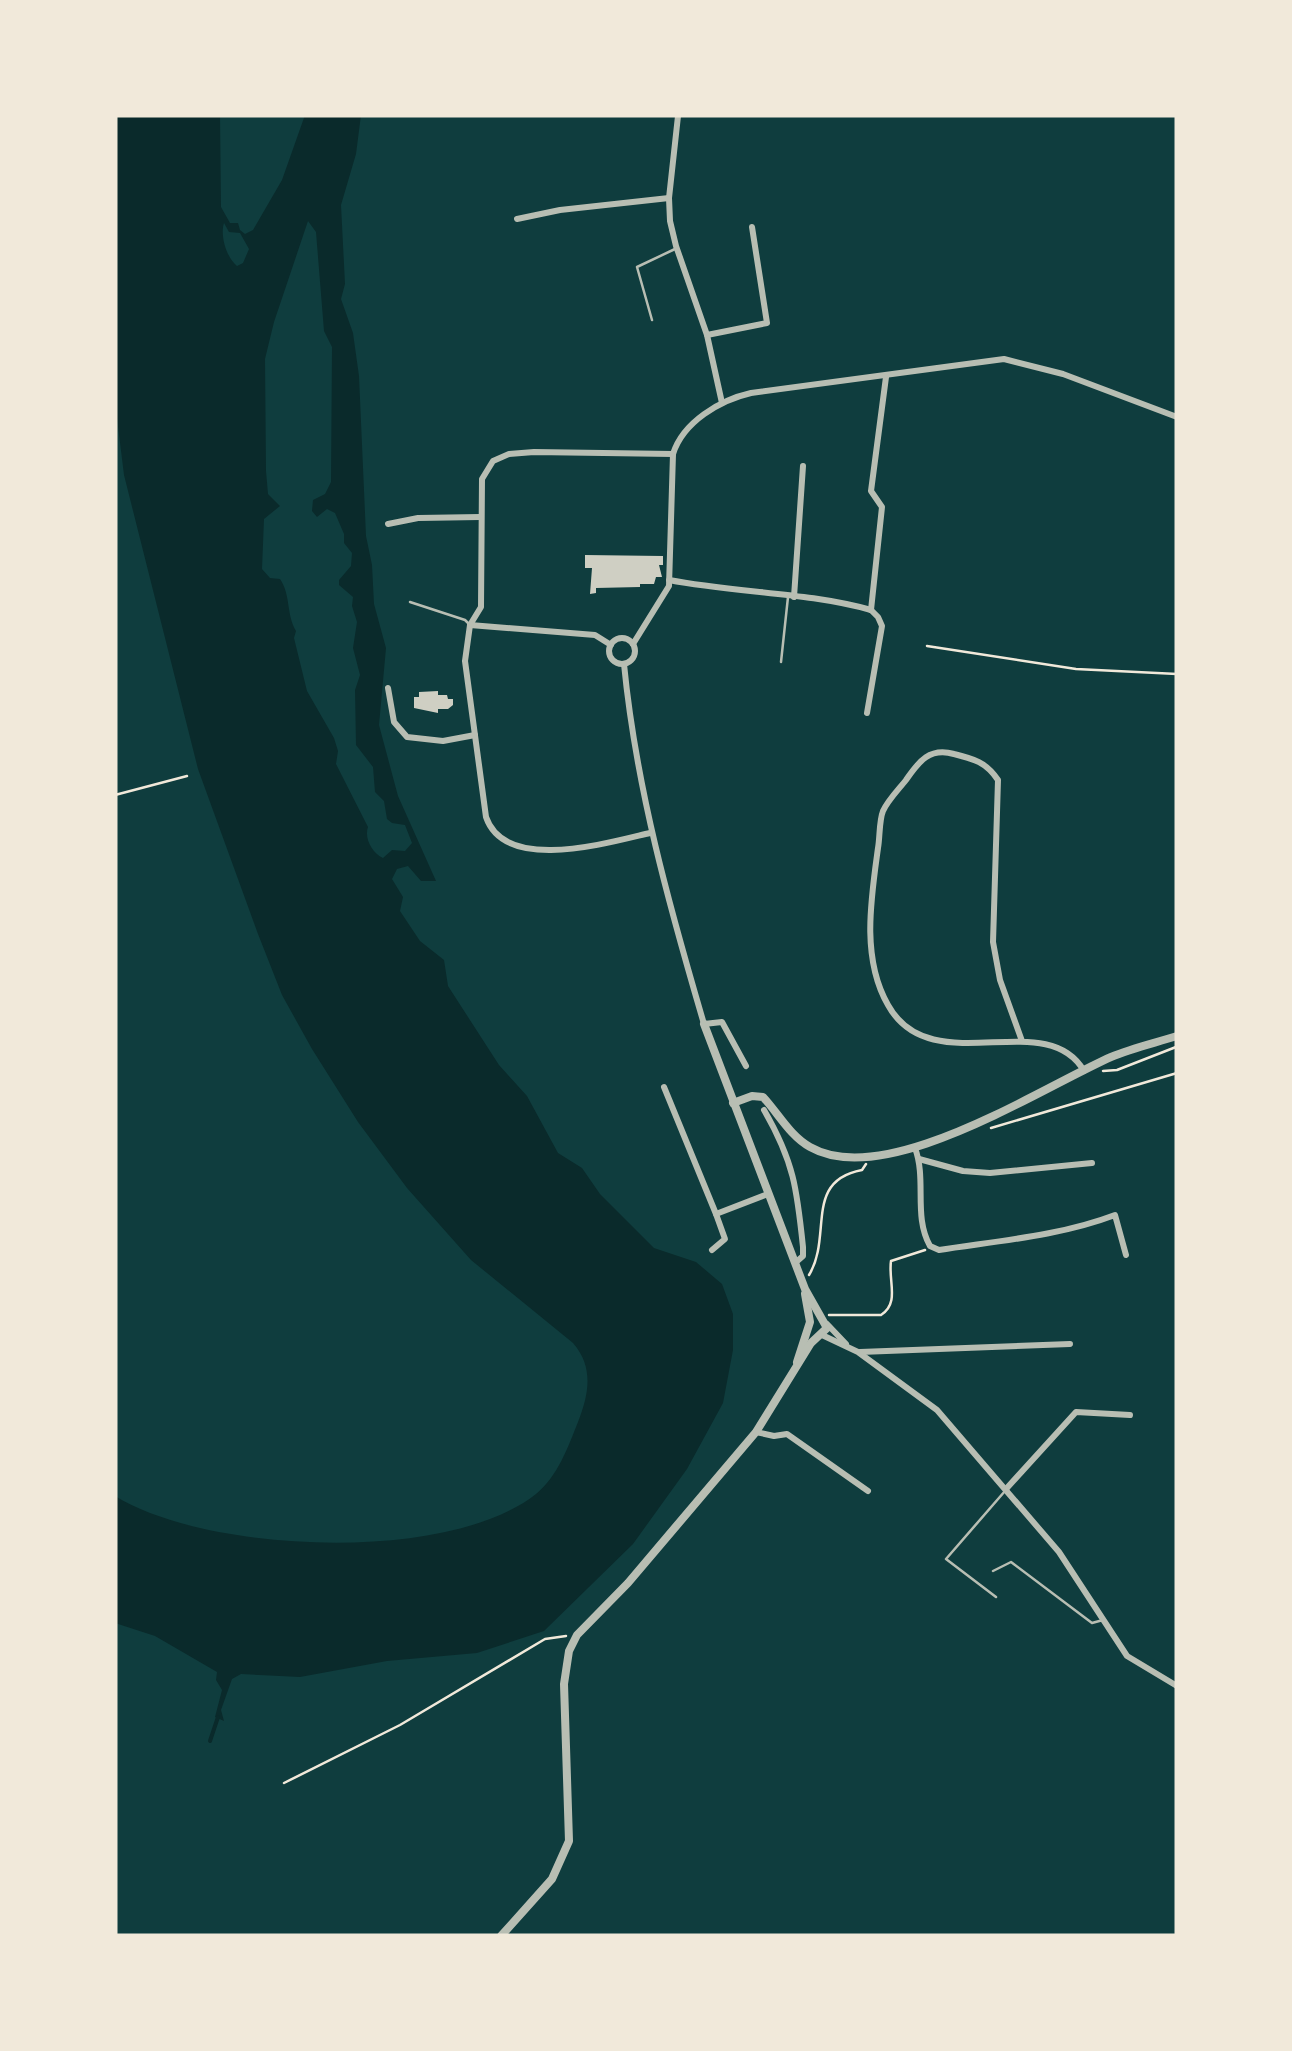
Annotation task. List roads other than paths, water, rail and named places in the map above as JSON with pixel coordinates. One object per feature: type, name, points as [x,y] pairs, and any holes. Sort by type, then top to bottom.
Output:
[{"type":"street","points":[[678,116],[669,198],[676,248],[707,335],[722,402]]},
{"type":"street","points":[[517,219],[560,210],[669,198]]},
{"type":"street","points":[[707,335],[767,323],[752,228]]},
{"type":"street","points":[[624,664],[634,656],[633,644],[670,580],[673,454],[681,435],[722,402],[752,394],[1004,359],[1063,374],[1177,417]]},
{"type":"street","points":[[871,610],[882,507],[871,491],[886,377]]},
{"type":"street","points":[[650,833],[584,848],[514,848],[500,840],[486,817],[465,661],[470,625],[481,606],[482,479],[493,461],[510,454],[673,454]]},
{"type":"street","points":[[791,596],[803,466]]},
{"type":"street","points":[[388,524],[418,518],[480,517]]},
{"type":"street","points":[[670,580],[824,598],[871,610],[882,626],[867,713]]},
{"type":"street","points":[[470,625],[595,635],[611,644]]},
{"type":"street","points":[[624,664],[612,660],[611,644],[622,638],[633,644]]},
{"type":"street","points":[[624,664],[650,833],[704,1024],[796,1263],[825,1318],[847,1345]]},
{"type":"street","points":[[388,688],[394,722],[406,737],[442,741],[475,735]]},
{"type":"street","points":[[1022,1040],[1004,993],[993,942],[998,780],[980,761],[936,752],[919,760],[884,810],[870,901],[877,982],[902,1025],[927,1038],[958,1044],[1022,1040],[1074,1055],[1085,1072]]},
{"type":"street","points":[[704,1024],[722,1022],[746,1066]]},
{"type":"street","points":[[733,1104],[763,1096],[812,1149],[867,1158],[915,1148],[1098,1064],[1177,1036]]},
{"type":"street","points":[[664,1087],[724,1239],[712,1250]]},
{"type":"street","points":[[764,1110],[787,1153],[797,1184],[803,1247],[796,1263]]},
{"type":"street","points":[[915,1148],[919,1159],[921,1218],[930,1246],[938,1250],[1052,1232],[1115,1215],[1126,1255]]},
{"type":"street","points":[[919,1159],[963,1171],[990,1173],[1092,1164]]},
{"type":"street","points":[[716,1214],[768,1194]]},
{"type":"street","points":[[797,1367],[809,1326],[806,1285]]},
{"type":"street","points":[[809,1326],[825,1318]]},
{"type":"street","points":[[501,1936],[552,1880],[569,1840],[564,1684],[569,1650],[577,1635],[628,1583],[756,1432],[797,1367],[826,1331],[825,1318]]},
{"type":"street","points":[[809,1326],[820,1336],[858,1352],[937,1410],[1059,1552],[1127,1656],[1177,1686]]},
{"type":"street","points":[[858,1352],[1070,1344]]},
{"type":"street","points":[[1006,1490],[1076,1412],[1130,1416]]},
{"type":"street","points":[[756,1432],[787,1434],[868,1492]]},
{"type":"lane","points":[[652,320],[637,267],[676,248]]},
{"type":"lane","points":[[781,662],[791,596]]},
{"type":"lane","points":[[410,602],[470,625]]},
{"type":"lane","points":[[996,1597],[946,1559],[1006,1490]]},
{"type":"lane","points":[[994,1571],[1011,1562],[1092,1623],[1104,1620]]},
{"type":"water","points":[[115,115],[220,115],[221,207],[230,223],[238,223],[245,234],[253,230],[282,180],[305,115],[361,115],[356,154],[341,205],[345,284],[341,299],[353,333],[359,376],[366,536],[374,604],[386,648],[379,725],[398,796],[436,881],[421,881],[408,866],[397,869],[392,879],[403,897],[400,911],[420,941],[444,960],[448,986],[499,1065],[527,1096],[558,1153],[582,1168],[600,1194],[654,1248],[696,1262],[722,1284],[733,1314],[733,1350],[723,1403],[687,1469],[633,1544],[544,1631],[477,1653],[387,1661],[300,1677],[241,1674],[232,1679],[221,1710],[224,1721],[215,1717],[222,1690],[216,1680],[217,1672],[155,1636],[115,1623],[115,1496],[156,1515],[207,1530],[265,1539],[327,1543],[446,1532],[496,1517],[544,1487],[562,1461],[585,1401],[588,1381],[584,1362],[573,1343],[471,1260],[407,1188],[358,1122],[282,995],[198,769],[124,475],[115,402]],"holes":[[[308,221],[316,232],[324,331],[332,347],[331,482],[325,494],[313,500],[312,511],[317,517],[327,509],[335,513],[344,543],[352,553],[351,566],[339,585],[353,597],[357,622],[353,648],[360,675],[355,690],[356,745],[373,767],[375,792],[384,801],[387,819],[405,825],[412,843],[405,851],[392,850],[383,858],[370,845],[368,827],[336,764],[334,738],[307,691],[283,585],[262,569],[264,519],[280,506],[268,494],[265,359]],[[224,223],[229,232],[240,233],[249,249],[243,263],[237,266],[225,246]]]},
{"type":"waterway","points":[[210,1741],[218,1717]]}]
